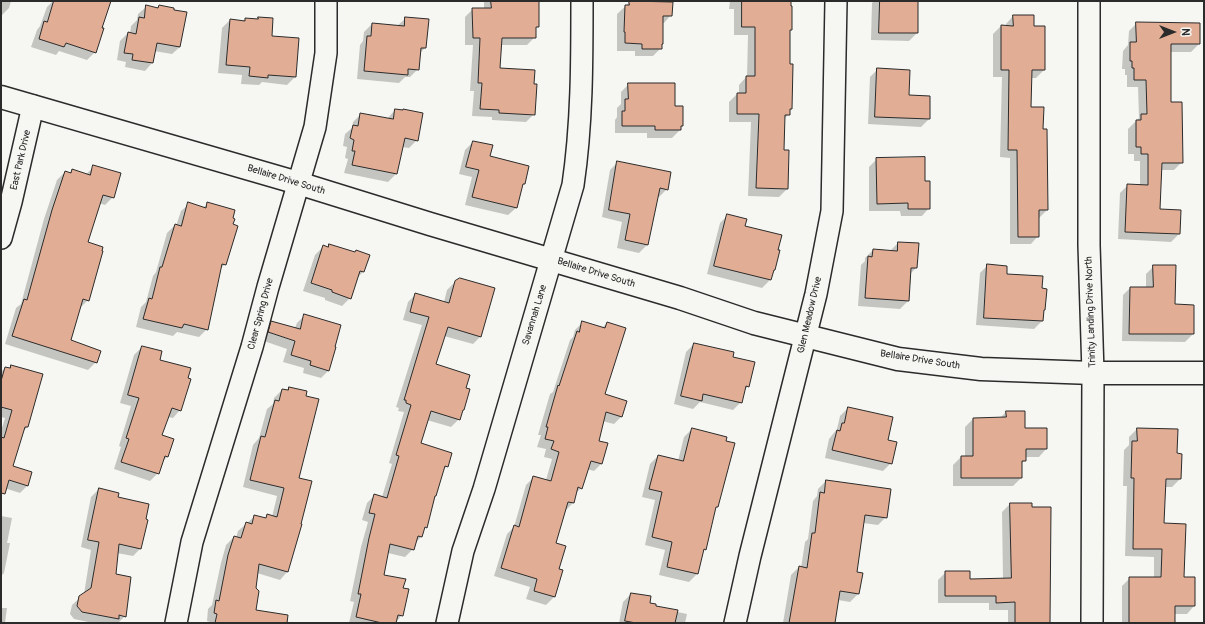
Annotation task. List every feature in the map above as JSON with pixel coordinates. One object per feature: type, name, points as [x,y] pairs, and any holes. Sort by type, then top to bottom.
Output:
[{"type":"street","name":"Clear Spring Drive","points":[[176,623],[192,542],[252,347],[268,286],[315,127],[326,53],[326,1]]},
{"type":"street","name":"Savannah Lane","points":[[446,623],[463,551],[484,489],[573,185],[577,157],[582,60],[582,1]]},
{"type":"street","name":"Glen Meadow Drive","points":[[735,623],[750,556],[816,294],[832,212],[836,1]]},
{"type":"street","name":"Trinity Landing Drive North","points":[[1089,1],[1089,245],[1093,373],[1092,623]]},
{"type":"street","name":"Bellaire Drive South","points":[[1,97],[298,183],[430,224],[680,298],[754,323],[906,360],[981,369],[1093,373],[1204,373]]},
{"type":"street","name":"East Park Drive","points":[[1,238],[11,202],[33,106]]},
{"type":"building","points":[[54,1],[111,1],[96,53],[66,43],[64,47],[39,39],[44,21],[47,22]]},
{"type":"building","points":[[491,1],[539,1],[539,27],[536,27],[536,38],[502,38],[500,68],[535,70],[534,84],[537,84],[535,115],[499,113],[499,110],[480,109],[482,83],[478,83],[480,38],[473,38],[472,8],[491,8]]},
{"type":"building","points":[[629,1],[673,2],[672,16],[663,16],[662,49],[642,49],[642,44],[625,43],[625,5],[629,5]]},
{"type":"building","points":[[742,1],[791,1],[792,30],[790,30],[790,64],[793,64],[792,109],[790,109],[790,115],[785,115],[784,150],[789,150],[788,189],[756,188],[759,114],[737,114],[737,93],[746,93],[746,76],[755,76],[755,27],[742,27]]},
{"type":"building","points":[[880,1],[918,1],[918,33],[879,33]]},
{"type":"building","points":[[146,5],[158,8],[159,5],[174,8],[174,10],[187,12],[180,47],[157,43],[153,63],[132,60],[133,54],[124,53],[128,32],[136,34],[139,17],[144,18]]},
{"type":"building","points":[[1013,15],[1034,15],[1034,26],[1045,26],[1045,70],[1032,70],[1031,107],[1044,107],[1043,129],[1047,129],[1048,210],[1039,210],[1039,237],[1018,237],[1017,150],[1008,150],[1009,70],[1001,70],[1001,25],[1013,26]]},
{"type":"building","points":[[258,17],[273,18],[272,36],[299,38],[296,77],[268,75],[268,78],[249,76],[250,67],[226,65],[230,19],[245,21],[245,18],[258,19]]},
{"type":"building","points":[[405,17],[429,19],[426,48],[421,48],[419,70],[408,69],[408,75],[364,71],[367,36],[371,36],[372,23],[404,26]]},
{"type":"building","points":[[1136,22],[1200,23],[1200,44],[1171,44],[1171,102],[1182,102],[1183,163],[1162,163],[1160,209],[1181,210],[1180,234],[1125,232],[1127,184],[1148,185],[1148,154],[1141,154],[1141,147],[1136,147],[1136,120],[1141,120],[1141,114],[1147,114],[1146,80],[1134,80],[1134,68],[1132,68],[1132,61],[1130,61],[1130,42],[1136,42]]},
{"type":"building","points":[[877,68],[910,70],[909,95],[930,96],[930,119],[875,117]]},
{"type":"building","points":[[628,83],[675,83],[675,106],[683,106],[683,126],[681,126],[681,130],[655,130],[655,126],[622,126],[622,111],[625,111],[625,99],[628,99]]},
{"type":"building","points":[[395,109],[423,113],[418,141],[405,138],[397,174],[352,165],[355,151],[352,151],[354,140],[350,138],[353,125],[358,126],[360,113],[393,119]]},
{"type":"building","points":[[473,141],[493,145],[490,156],[529,166],[517,208],[472,197],[479,170],[466,167]]},
{"type":"building","points":[[925,157],[925,181],[930,181],[930,209],[908,209],[908,203],[877,204],[876,158]]},
{"type":"building","points":[[617,161],[671,172],[668,190],[660,188],[648,245],[625,240],[630,214],[609,210]]},
{"type":"building","points":[[93,165],[121,173],[114,198],[103,195],[88,242],[103,247],[103,251],[89,301],[83,299],[71,340],[101,351],[97,363],[12,336],[24,299],[27,300],[52,210],[65,171],[71,173],[72,169],[90,175]]},
{"type":"building","points":[[188,202],[206,208],[207,202],[235,210],[233,218],[235,219],[233,224],[238,226],[226,265],[222,264],[208,330],[184,324],[182,328],[143,319],[149,298],[152,299],[160,267],[162,267],[175,224],[181,226]]},
{"type":"building","points":[[727,214],[747,219],[745,226],[782,235],[778,250],[780,250],[771,280],[714,266]]},
{"type":"building","points":[[898,242],[919,243],[917,268],[911,268],[909,301],[865,298],[868,256],[872,257],[873,249],[897,251]]},
{"type":"building","points":[[329,244],[355,252],[356,250],[370,255],[364,272],[360,271],[351,299],[332,292],[332,290],[311,283],[323,245],[328,247]]},
{"type":"building","points":[[987,264],[1007,266],[1007,274],[1043,276],[1042,288],[1047,289],[1043,321],[984,318]]},
{"type":"building","points":[[1153,265],[1176,265],[1175,304],[1194,305],[1194,334],[1129,334],[1130,287],[1153,287]]},
{"type":"building","points":[[460,278],[495,288],[481,337],[448,327],[436,364],[470,375],[466,388],[470,389],[460,420],[431,411],[421,443],[452,453],[448,467],[445,466],[435,496],[427,528],[425,527],[422,537],[418,536],[414,550],[390,544],[384,575],[406,579],[403,588],[409,589],[403,616],[398,615],[396,623],[382,623],[356,617],[361,594],[358,594],[375,514],[369,513],[374,494],[387,498],[399,456],[396,455],[411,405],[406,403],[406,400],[404,400],[429,317],[410,312],[415,293],[449,303],[455,281]]},
{"type":"building","points":[[304,314],[341,325],[329,371],[310,365],[311,361],[291,355],[295,341],[268,332],[271,321],[300,329]]},
{"type":"building","points":[[582,321],[605,328],[607,322],[626,328],[605,394],[627,401],[622,417],[606,412],[599,441],[608,443],[602,464],[591,461],[582,489],[578,487],[574,503],[568,502],[556,543],[566,546],[559,569],[563,570],[555,597],[534,591],[537,579],[501,568],[514,525],[519,527],[533,476],[551,481],[559,452],[551,449],[554,441],[545,439],[548,427],[546,427],[558,385],[559,386],[577,331],[579,332]]},
{"type":"building","points":[[694,343],[734,352],[733,357],[755,362],[749,387],[746,386],[742,403],[703,394],[702,401],[681,396]]},
{"type":"building","points":[[142,346],[162,351],[160,360],[191,368],[188,378],[191,379],[181,411],[172,408],[162,435],[174,439],[168,457],[165,456],[159,474],[121,462],[129,439],[126,438],[139,398],[128,395]]},
{"type":"building","points":[[11,365],[43,374],[28,427],[25,427],[13,466],[32,472],[28,486],[9,480],[5,494],[1,493],[1,437],[4,438],[12,410],[1,407],[1,381],[5,367],[10,368]]},
{"type":"building","points":[[289,387],[307,391],[306,396],[319,399],[299,478],[312,481],[302,524],[288,572],[259,564],[256,588],[259,591],[256,610],[288,615],[287,623],[215,623],[217,614],[214,613],[216,600],[219,601],[228,555],[234,536],[241,538],[246,522],[252,524],[254,515],[266,518],[267,514],[277,517],[284,488],[250,480],[261,436],[265,437],[275,400],[279,401],[282,389],[288,390]]},
{"type":"building","points":[[848,407],[893,417],[888,440],[897,442],[892,464],[832,450],[837,430],[840,431],[842,423],[844,423]]},
{"type":"building","points":[[1006,411],[1025,411],[1025,428],[1047,428],[1047,449],[1026,449],[1026,461],[1022,461],[1022,478],[961,478],[961,456],[973,456],[973,418],[1006,417]]},
{"type":"building","points":[[692,428],[727,437],[726,441],[735,443],[698,574],[667,567],[672,542],[652,537],[662,492],[649,489],[658,455],[683,461]]},
{"type":"building","points":[[1137,428],[1178,429],[1177,453],[1182,454],[1181,479],[1166,479],[1164,523],[1186,524],[1184,577],[1195,577],[1195,606],[1175,606],[1175,623],[1129,623],[1129,577],[1161,577],[1162,549],[1133,549],[1134,478],[1131,478],[1132,441],[1137,441]]},
{"type":"building","points":[[826,480],[891,489],[887,518],[865,515],[857,572],[863,573],[859,594],[840,591],[835,623],[789,623],[799,566],[807,568],[812,533],[815,533],[820,492],[824,493]]},
{"type":"building","points":[[99,488],[119,493],[118,497],[149,504],[146,519],[148,520],[141,549],[119,544],[116,574],[131,577],[126,617],[119,615],[119,619],[82,612],[77,606],[79,596],[91,588],[99,542],[88,540]]},
{"type":"building","points":[[1010,503],[1032,503],[1032,507],[1051,507],[1050,623],[1015,623],[1015,602],[996,603],[996,596],[945,596],[945,571],[970,571],[970,579],[1011,578]]},
{"type":"building","points":[[631,593],[651,596],[650,603],[656,604],[656,606],[678,610],[675,623],[636,623],[625,621]]}]
